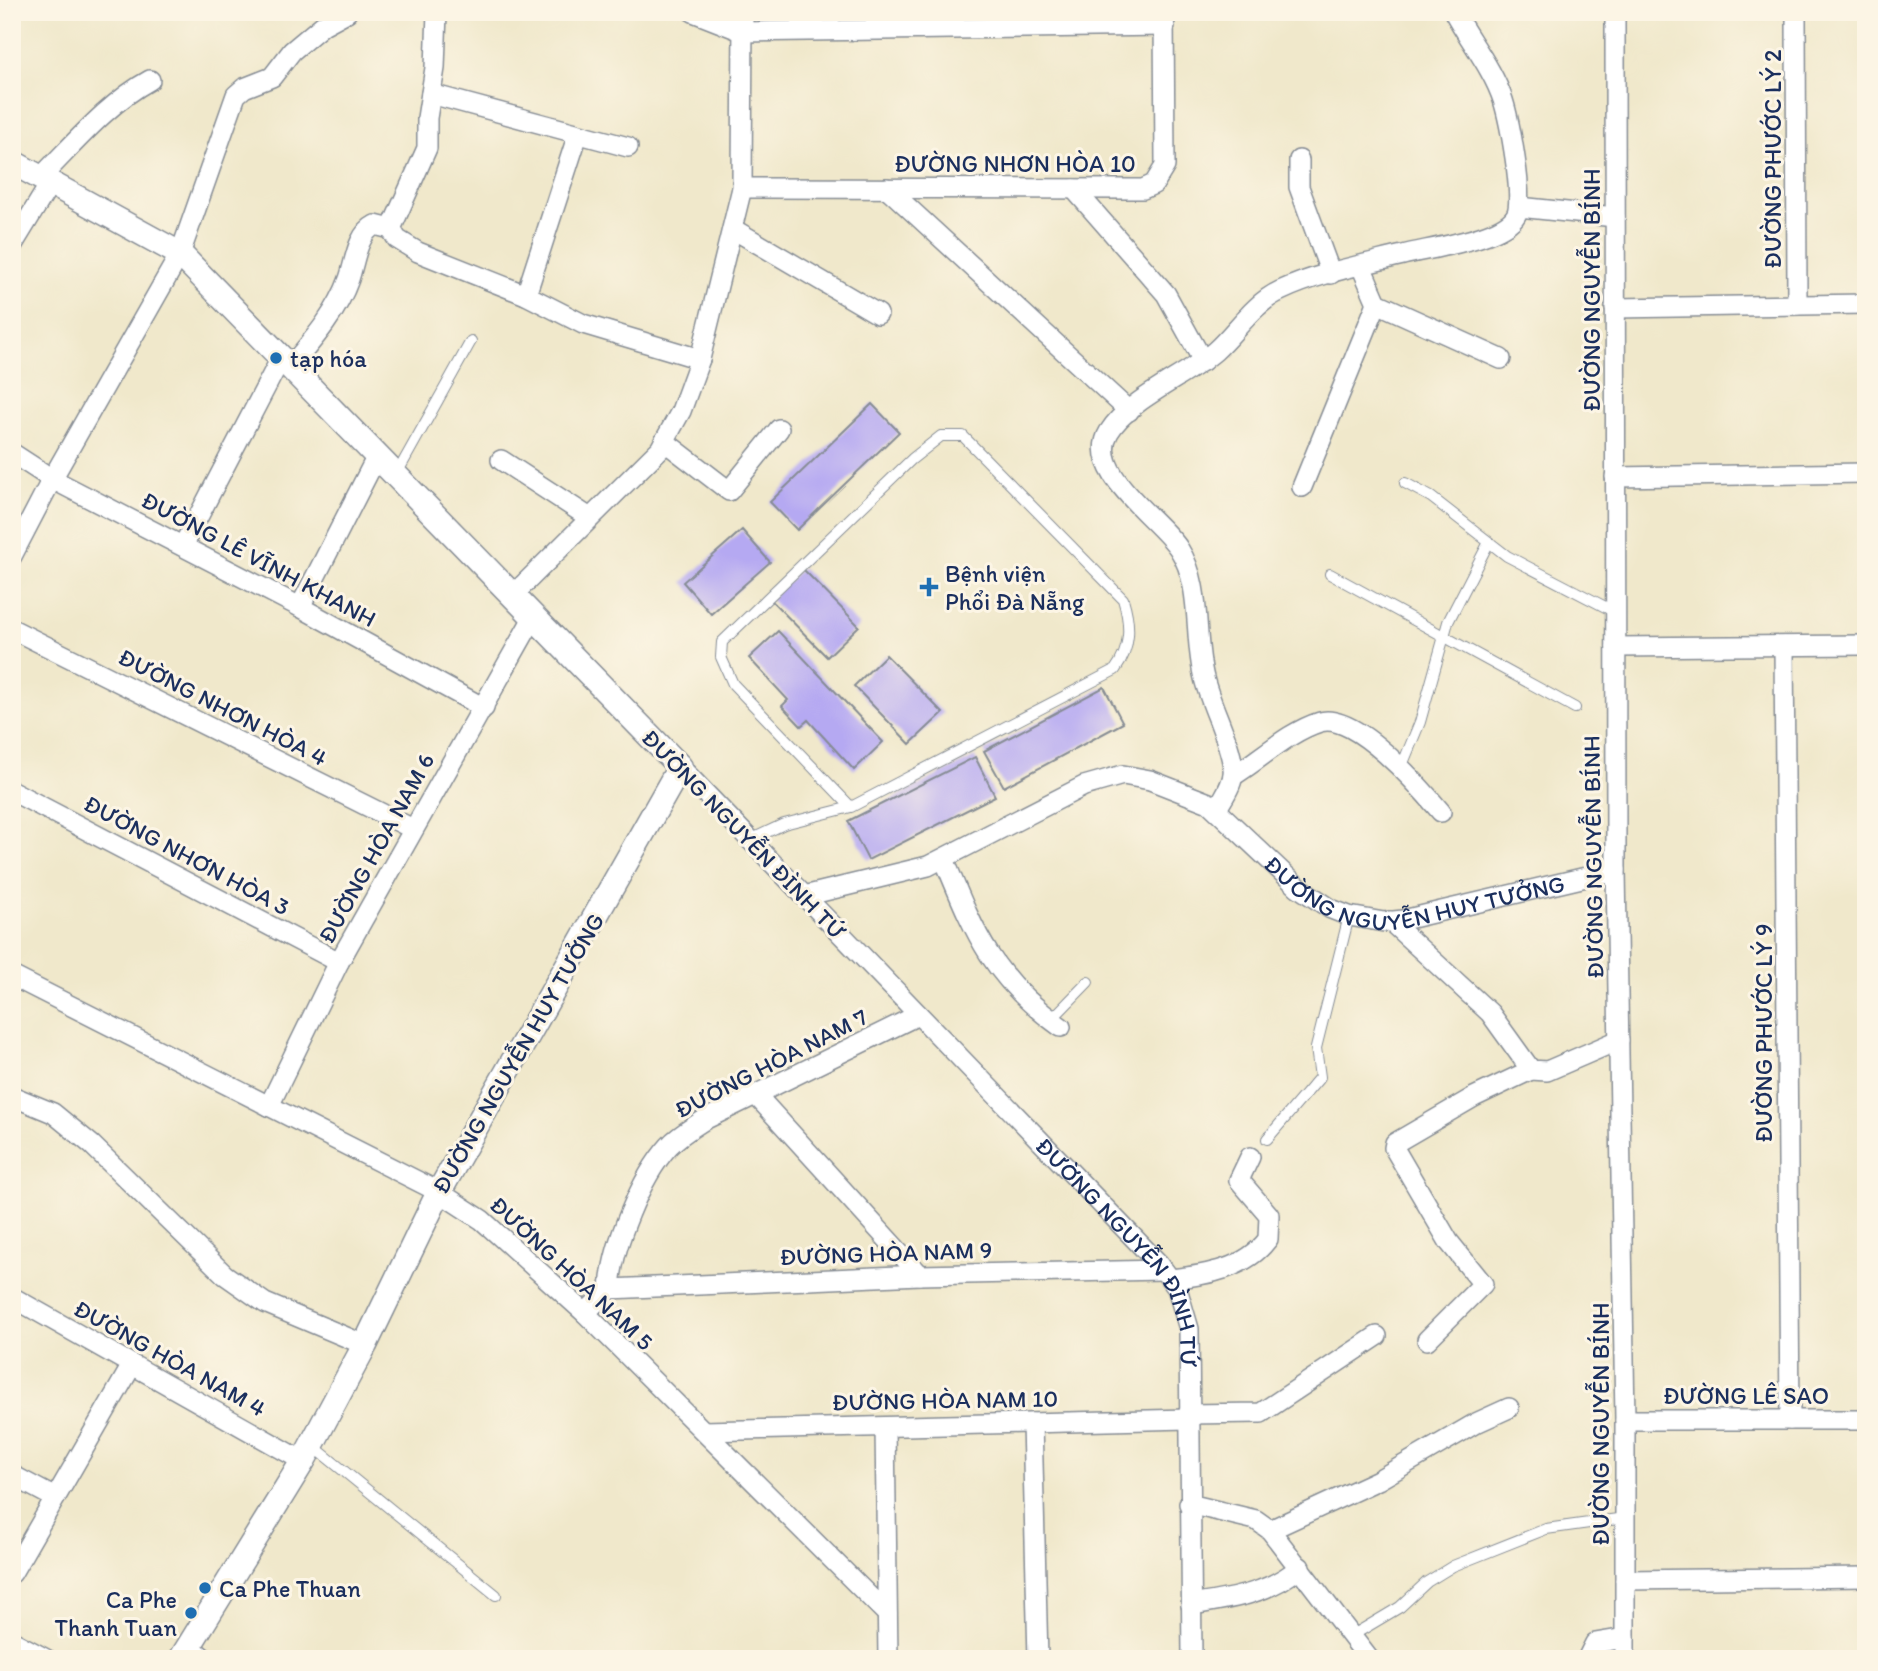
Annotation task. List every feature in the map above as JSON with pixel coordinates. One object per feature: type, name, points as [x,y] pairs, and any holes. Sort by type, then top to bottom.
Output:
[{"type":"street","points":[[12,556],[52,479],[180,254],[236,95],[244,88],[272,77],[292,51],[323,26],[347,12]]},
{"type":"street","points":[[391,229],[427,148],[427,118],[437,12]]},
{"type":"street","points":[[693,12],[744,22],[1165,19]]},
{"type":"street","points":[[1217,809],[1233,776],[1233,767],[1203,677],[1196,631],[1194,582],[1188,565],[1170,537],[1116,480],[1105,458],[1104,444],[1108,434],[1129,411],[1203,360],[1270,297],[1302,282],[1498,231],[1508,225],[1519,207],[1503,100],[1454,12]]},
{"type":"street","name":"ĐƯỜNG NGUYỄN BÍNH","points":[[1615,12],[1616,870],[1625,1420],[1625,1659]]},
{"type":"street","name":"ĐƯỜNG PHƯỚC LÝ 2","points":[[1796,12],[1797,305]]},
{"type":"street","name":"ĐƯỜNG NHƠN HÒA 10","points":[[743,188],[1143,189],[1154,184],[1165,166],[1165,19]]},
{"type":"street","points":[[512,596],[664,441],[681,411],[700,359],[743,188],[744,22]]},
{"type":"street","points":[[12,246],[46,180],[104,114],[131,90],[149,80]]},
{"type":"street","points":[[431,94],[628,147]]},
{"type":"street","points":[[527,295],[578,134]]},
{"type":"street","points":[[1299,160],[1299,187],[1331,274]]},
{"type":"street","name":"ĐƯỜNG NGUYỄN ĐÌNH TỨ","points":[[12,162],[180,254],[680,767],[1167,1275],[1177,1288],[1189,1329],[1192,1659]]},
{"type":"street","points":[[887,188],[1129,411]]},
{"type":"street","points":[[1074,189],[1166,294],[1203,360]]},
{"type":"street","points":[[1519,207],[1615,217]]},
{"type":"street","points":[[183,546],[286,362],[318,334],[337,304],[367,231],[374,225],[391,229],[397,239],[418,251],[527,295],[583,324],[700,359]]},
{"type":"street","points":[[733,229],[878,314]]},
{"type":"street","points":[[1361,266],[1377,303],[1501,359]]},
{"type":"street","points":[[1302,487],[1377,303]]},
{"type":"street","points":[[1615,308],[1866,304]]},
{"type":"street","points":[[664,441],[729,491],[779,429]]},
{"type":"street","name":"ĐƯỜNG LÊ VĨNH KHANH","points":[[12,453],[52,479],[300,607],[484,708]]},
{"type":"street","points":[[300,607],[377,456]]},
{"type":"street","points":[[501,460],[590,518]]},
{"type":"street","points":[[1615,477],[1866,473]]},
{"type":"street","name":"ĐƯỜNG HÒA NAM 6","points":[[269,1106],[339,962],[533,618]]},
{"type":"street","name":"ĐƯỜNG NHƠN HÒA 4","points":[[12,629],[413,829]]},
{"type":"street","points":[[1616,647],[1866,645]]},
{"type":"street","name":"ĐƯỜNG PHƯỚC LÝ 9","points":[[1784,646],[1790,1420]]},
{"type":"street","points":[[1233,776],[1300,732],[1320,722],[1333,720],[1355,731],[1401,769],[1441,812]]},
{"type":"street","name":"ĐƯỜNG NGUYỄN HUY TƯỞNG","points":[[192,1655],[365,1345],[439,1192],[680,767]]},
{"type":"street","name":"ĐƯỜNG NGUYỄN HUY TƯỞNG","points":[[804,896],[896,876],[944,859],[1103,778],[1137,776],[1199,799],[1217,809],[1298,887],[1324,905],[1349,916],[1390,921],[1616,870]]},
{"type":"street","name":"ĐƯỜNG NHƠN HÒA 3","points":[[12,791],[339,962]]},
{"type":"street","points":[[944,859],[971,925],[1002,976],[1032,1007],[1056,1023]]},
{"type":"street","points":[[1390,921],[1484,1006],[1531,1070]]},
{"type":"street","name":"ĐƯỜNG HÒA NAM 5","points":[[12,976],[439,1192],[482,1220],[585,1314],[887,1614]]},
{"type":"street","name":"ĐƯỜNG HÒA NAM 7","points":[[611,1289],[611,1267],[617,1248],[660,1157],[679,1136],[918,1015]]},
{"type":"street","points":[[1427,1340],[1483,1284],[1449,1242],[1394,1148],[1395,1143],[1474,1097],[1531,1070],[1547,1071],[1619,1040]]},
{"type":"street","points":[[756,1095],[920,1275]]},
{"type":"street","points":[[12,1096],[53,1113],[83,1137],[225,1275],[265,1303],[365,1345]]},
{"type":"street","name":"ĐƯỜNG HÒA NAM 9","points":[[611,1289],[920,1275],[1208,1275],[1251,1256],[1268,1238],[1269,1215],[1239,1180],[1250,1157]]},
{"type":"street","points":[[585,1314],[611,1289]]},
{"type":"street","name":"ĐƯỜNG HÒA NAM 4","points":[[12,1297],[132,1365],[307,1453]]},
{"type":"street","name":"ĐƯỜNG HÒA NAM 10","points":[[704,1431],[1032,1423],[1261,1413],[1377,1336]]},
{"type":"street","points":[[12,1573],[132,1365]]},
{"type":"street","points":[[1270,1530],[1378,1480],[1476,1423],[1509,1408]]},
{"type":"street","name":"ĐƯỜNG LÊ SAO","points":[[1625,1420],[1866,1420]]},
{"type":"street","points":[[1032,1423],[1038,1659]]},
{"type":"street","points":[[885,1427],[888,1659]]},
{"type":"street","points":[[12,1475],[55,1498]]},
{"type":"street","points":[[1189,1504],[1256,1520],[1270,1530],[1369,1659]]},
{"type":"street","points":[[1191,1605],[1258,1592],[1279,1583],[1300,1567]]},
{"type":"street","points":[[1625,1580],[1866,1577]]},
{"type":"street","points":[[1587,1659],[1595,1643],[1625,1638]]},
{"type":"street","points":[[12,1641],[46,1659]]},
{"type":"lane","points":[[396,476],[471,341]]},
{"type":"lane","points":[[750,840],[784,824],[850,807],[1115,670],[1126,655],[1129,620],[1123,599],[963,436],[941,436],[912,459],[722,642],[721,657],[733,684],[850,807]]},
{"type":"lane","points":[[1405,484],[1438,502],[1488,544],[1616,612]]},
{"type":"lane","points":[[1401,769],[1420,722],[1443,637],[1488,544]]},
{"type":"lane","points":[[1330,574],[1575,708]]},
{"type":"lane","points":[[1267,1139],[1321,1076],[1316,1048],[1349,916]]},
{"type":"lane","points":[[1056,1023],[1088,982]]},
{"type":"lane","points":[[307,1453],[496,1595]]},
{"type":"lane","points":[[1353,1635],[1400,1607],[1427,1582],[1453,1566],[1546,1529],[1625,1518]]},
{"type":"building","points":[[872,404],[899,432],[797,530],[770,502]]},
{"type":"building","points":[[742,530],[770,562],[711,614],[683,582]]},
{"type":"building","points":[[802,568],[859,626],[827,657],[770,599]]},
{"type":"building","points":[[778,631],[883,742],[854,770],[808,720],[801,726],[782,706],[788,700],[749,658]]},
{"type":"building","points":[[886,655],[943,713],[910,744],[854,686]]},
{"type":"building","points":[[1104,687],[1123,723],[1004,787],[984,751]]},
{"type":"building","points":[[975,757],[995,796],[868,860],[848,821]]},
{"type":"place","name":"tạp hóa","points":[[276,358]]},
{"type":"place","name":"Bệnh viện Phổi Đà Nẵng","points":[[929,587]]},
{"type":"place","name":"Ca Phe Thuan","points":[[205,1588]]},
{"type":"place","name":"Ca Phe Thanh Tuan","points":[[191,1613]]}]
